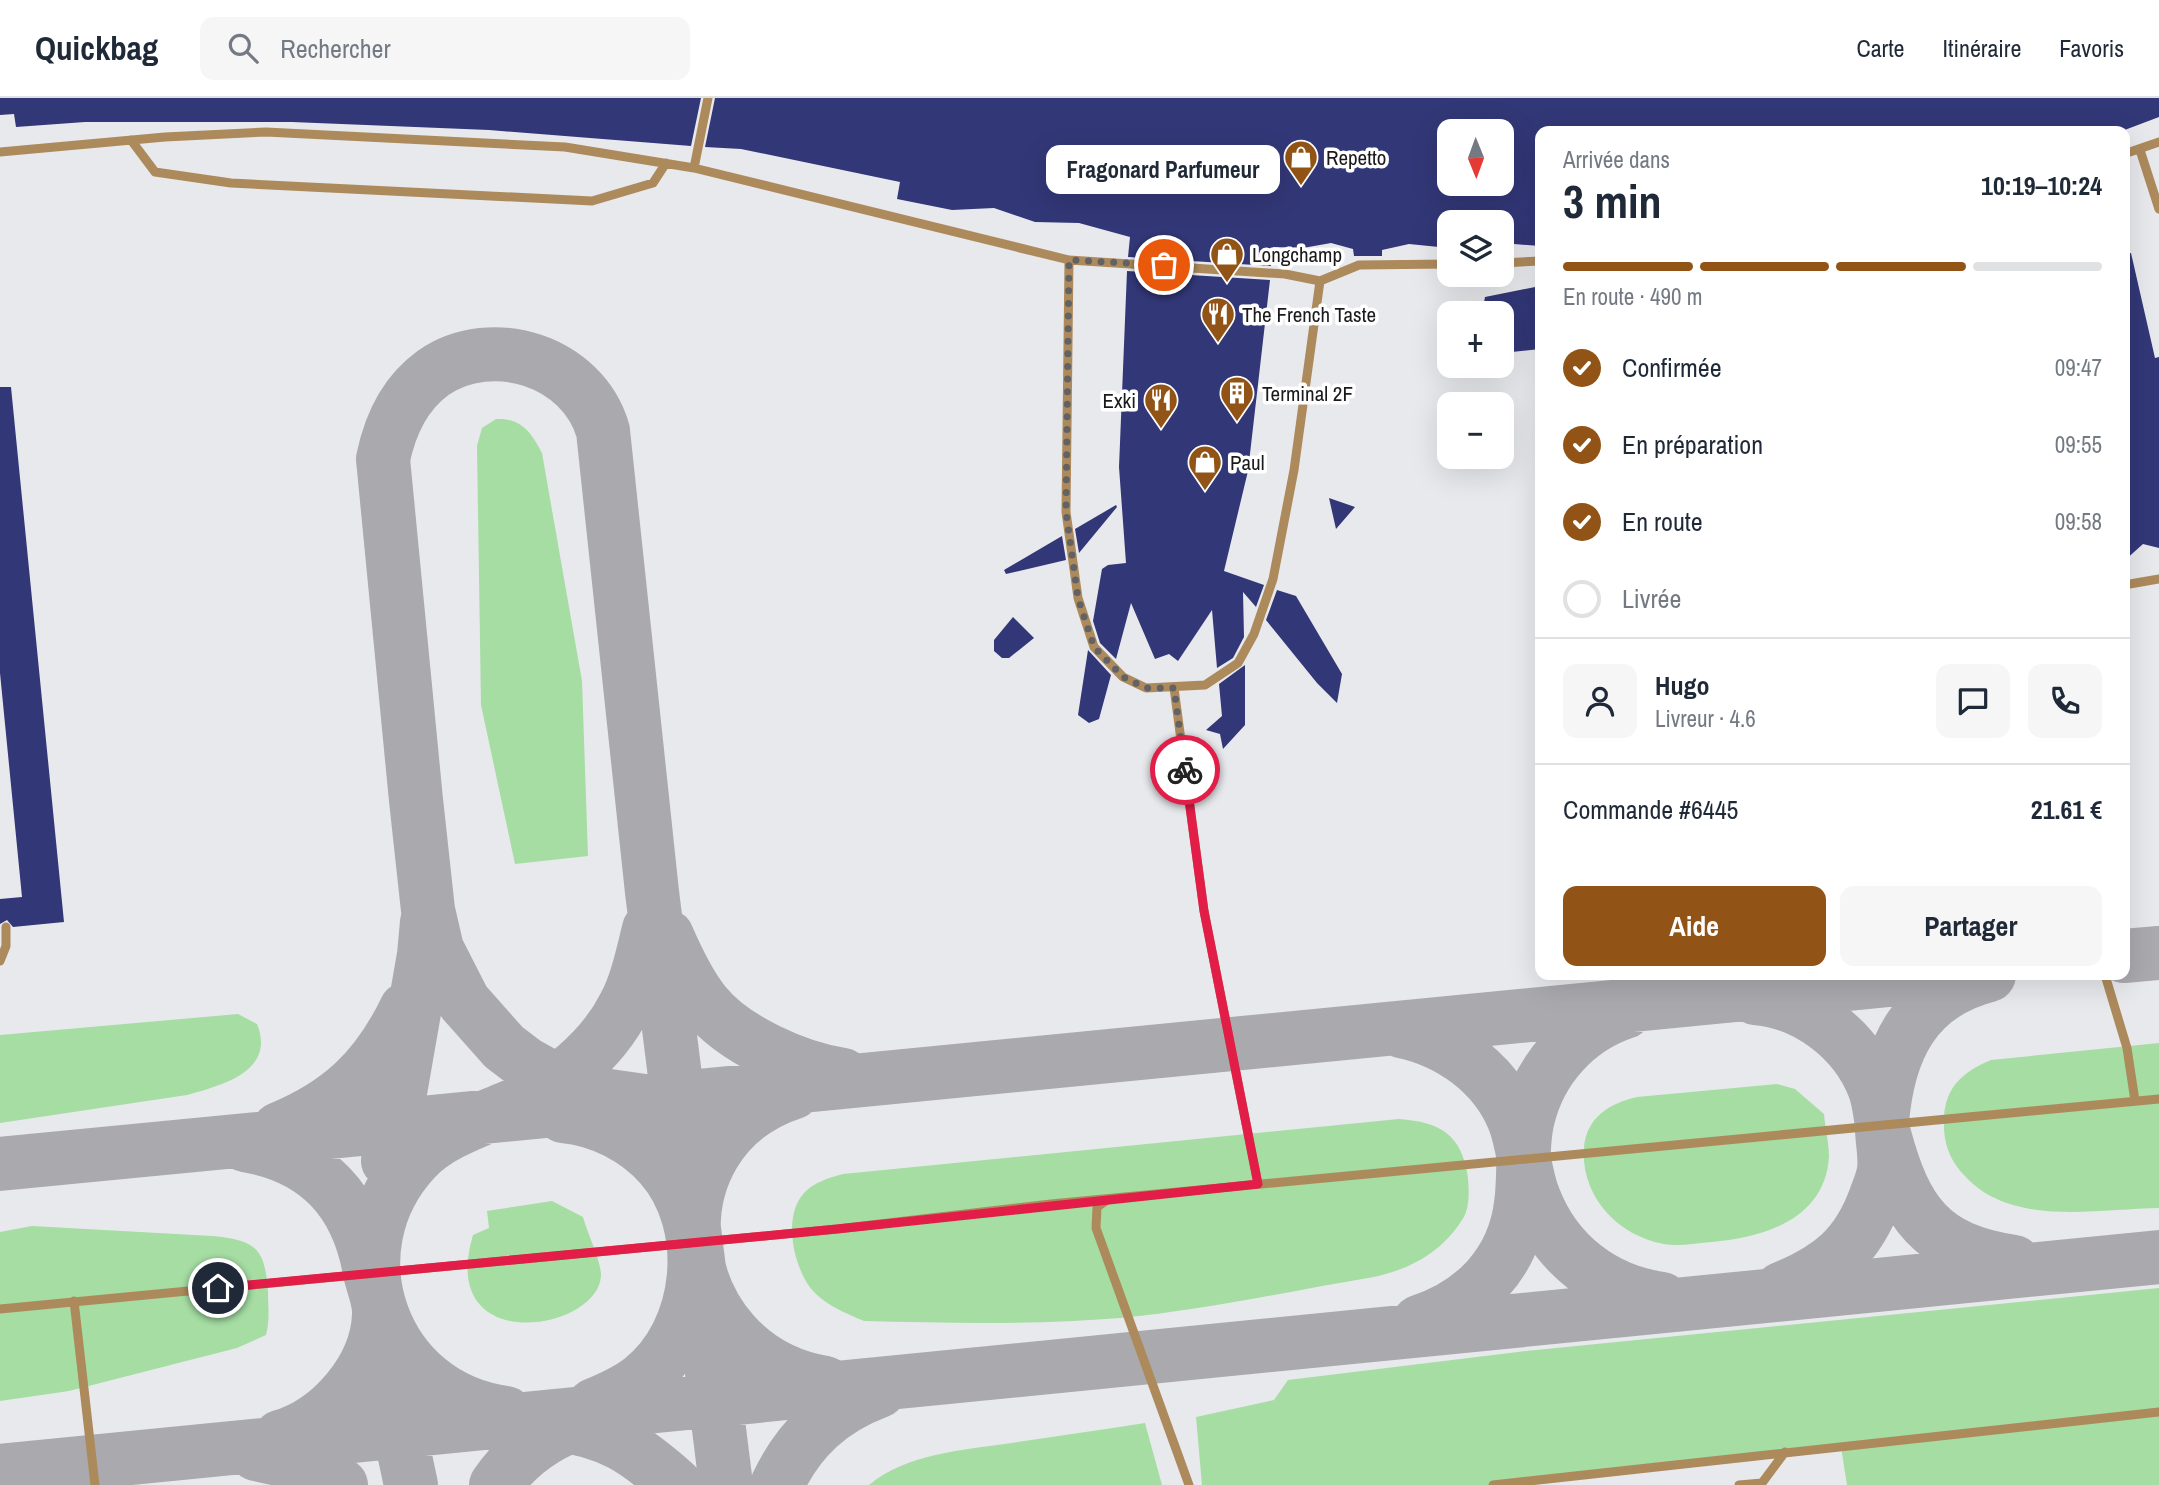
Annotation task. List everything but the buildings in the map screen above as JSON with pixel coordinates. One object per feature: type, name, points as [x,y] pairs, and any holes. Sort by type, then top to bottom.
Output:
[{"type":"lane","points":[[694,168],[708,98]]},
{"type":"lane","points":[[0,152],[131,139],[266,132],[565,147],[694,168],[1069,260],[1285,274],[1320,281],[1359,265],[1437,264]]},
{"type":"lane","points":[[131,139],[155,172],[231,183],[592,201],[653,183],[666,163]]},
{"type":"lane","points":[[2130,152],[2159,142]]},
{"type":"lane","points":[[2140,150],[2159,209]]},
{"type":"lane","points":[[1069,260],[1066,512],[1078,598],[1094,647],[1123,677],[1146,688],[1205,685],[1238,663],[1254,634],[1273,579],[1294,470],[1320,281]]},
{"type":"lane","points":[[1514,262],[1535,261]]},
{"type":"lane","points":[[2130,584],[2159,579]]},
{"type":"lane","points":[[1174,688],[1204,911],[1258,1184]]},
{"type":"lane","points":[[0,961],[6,946],[6,927]]},
{"type":"lane","points":[[2107,980],[2127,1048],[2135,1101]]},
{"type":"lane","points":[[0,1309],[837,1229],[1258,1184],[2159,1099]]},
{"type":"lane","points":[[1108,1199],[1097,1207],[1096,1228],[1189,1485]]},
{"type":"lane","points":[[74,1301],[95,1485]]},
{"type":"lane","points":[[1493,1485],[2159,1412]]},
{"type":"lane","points":[[1740,1485],[1762,1483],[1786,1452]]},
{"type":"green space","points":[[496,419],[519,424],[534,439],[542,453],[582,681],[588,856],[515,864],[481,705],[477,446],[482,428]]},
{"type":"green space","points":[[238,1014],[257,1024],[261,1040],[259,1054],[253,1064],[230,1081],[187,1095],[0,1123],[0,1035]]},
{"type":"green space","points":[[2159,1043],[2159,1208],[2082,1212],[2030,1209],[2006,1203],[1984,1192],[1954,1163],[1944,1134],[1945,1106],[1958,1081],[1972,1070],[1991,1060]]},
{"type":"green space","points":[[1777,1084],[1795,1089],[1824,1114],[1829,1151],[1825,1178],[1817,1195],[1804,1210],[1788,1221],[1771,1230],[1732,1240],[1670,1245],[1647,1240],[1631,1232],[1617,1222],[1595,1197],[1584,1165],[1584,1147],[1590,1127],[1609,1108],[1637,1097]]},
{"type":"green space","points":[[1399,1119],[1427,1123],[1455,1141],[1465,1163],[1468,1205],[1465,1216],[1454,1232],[1424,1258],[1374,1277],[1216,1305],[1120,1318],[1024,1323],[864,1321],[820,1298],[803,1276],[795,1253],[792,1226],[798,1203],[804,1193],[822,1181],[843,1174]]},
{"type":"green space","points":[[552,1201],[583,1217],[601,1275],[594,1294],[575,1310],[550,1320],[523,1322],[497,1317],[477,1301],[468,1275],[473,1235],[489,1228],[487,1211]]},
{"type":"green space","points":[[32,1226],[212,1236],[248,1244],[261,1256],[267,1277],[266,1335],[237,1348],[69,1391],[0,1401],[0,1232]]},
{"type":"green space","points":[[2159,1288],[2159,1485],[1847,1485],[1841,1447],[1493,1485],[1202,1485],[1196,1417],[1274,1400],[1288,1380],[1526,1351]]},
{"type":"green space","points":[[1145,1423],[1162,1485],[869,1485],[884,1474],[918,1459]]},
{"type":"taxiway","points":[[651,1102],[602,1095],[557,1081],[525,1063],[504,1047],[464,1002],[437,949],[428,910],[383,459],[394,422],[406,400],[433,373],[456,361],[482,355],[507,355],[533,360],[556,371],[576,387],[592,407],[603,431],[652,892],[726,1485]]},
{"type":"taxiway","points":[[388,1161],[424,955],[427,922]]},
{"type":"taxiway","points":[[506,1413],[463,1401],[428,1379],[400,1350],[382,1314],[374,1275],[376,1235],[389,1195],[424,1150],[458,1129],[543,1090],[576,1067],[604,1038],[629,996],[649,929]]},
{"type":"taxiway","points":[[667,936],[683,971],[698,995],[732,1029],[787,1059],[843,1075]]},
{"type":"taxiway","points":[[2130,955],[2159,953]]},
{"type":"taxiway","points":[[0,1164],[1889,980]]},
{"type":"taxiway","points":[[1781,1289],[1828,1264],[1851,1243],[1860,1229],[1869,1214],[1884,1170],[1882,1128],[1885,1096],[1899,1049],[1924,1011],[1941,996],[1975,980]]},
{"type":"taxiway","points":[[1755,998],[1774,1001],[1810,1015],[1827,1026],[1855,1053],[1874,1087],[1884,1134],[1902,1186],[1912,1206],[1926,1223],[1942,1237],[1962,1248],[2014,1262]]},
{"type":"taxiway","points":[[279,1129],[320,1108],[354,1082],[382,1050],[406,1009]]},
{"type":"taxiway","points":[[1419,1322],[1439,1314],[1474,1292],[1500,1263],[1517,1225],[1526,1128],[1541,1083],[1551,1067],[1576,1039],[1591,1028],[1625,1012]]},
{"type":"taxiway","points":[[1401,1031],[1453,1051],[1483,1074],[1495,1088],[1514,1120],[1534,1198],[1555,1237],[1569,1253],[1602,1279],[1641,1295],[1662,1299]]},
{"type":"taxiway","points":[[794,1092],[746,1118],[713,1154],[697,1199],[695,1246],[707,1292],[734,1333],[773,1365],[825,1383]]},
{"type":"taxiway","points":[[563,1116],[604,1126],[629,1139],[651,1156],[678,1190],[689,1218],[694,1247],[694,1277],[688,1307],[678,1335],[662,1359],[641,1380],[594,1405]]},
{"type":"taxiway","points":[[245,1145],[293,1160],[330,1187],[356,1224],[378,1304],[376,1335],[370,1355],[348,1391],[317,1419],[280,1437]]},
{"type":"taxiway","points":[[0,1471],[2159,1257]]},
{"type":"taxiway","points":[[777,1485],[795,1453],[818,1427],[846,1407],[879,1391]]},
{"type":"taxiway","points":[[392,1395],[411,1485]]},
{"type":"taxiway","points":[[496,1485],[514,1463],[534,1446],[584,1421]]},
{"type":"taxiway","points":[[557,1425],[592,1432],[622,1444],[676,1485]]},
{"type":"taxiway","points":[[256,1454],[311,1469],[341,1485]]},
{"type":"way so far","points":[[1164,265],[1069,260],[1066,512],[1078,598],[1094,647],[1123,677],[1146,688],[1174,688],[1185,770]]},
{"type":"place","name":"Repetto","points":[[1301,187]]},
{"type":"place","name":"Fragonard Parfumeur","points":[[1164,265]]},
{"type":"place","name":"Longchamp","points":[[1227,284]]},
{"type":"place","name":"The French Taste","points":[[1218,344]]},
{"type":"place","name":"Terminal 2F","points":[[1237,423]]},
{"type":"place","name":"Exki","points":[[1161,430]]},
{"type":"place","name":"Paul","points":[[1205,492]]},
{"type":"route","points":[[218,1288],[837,1229],[1051,1204],[1258,1184],[1204,911],[1185,770]]}]
